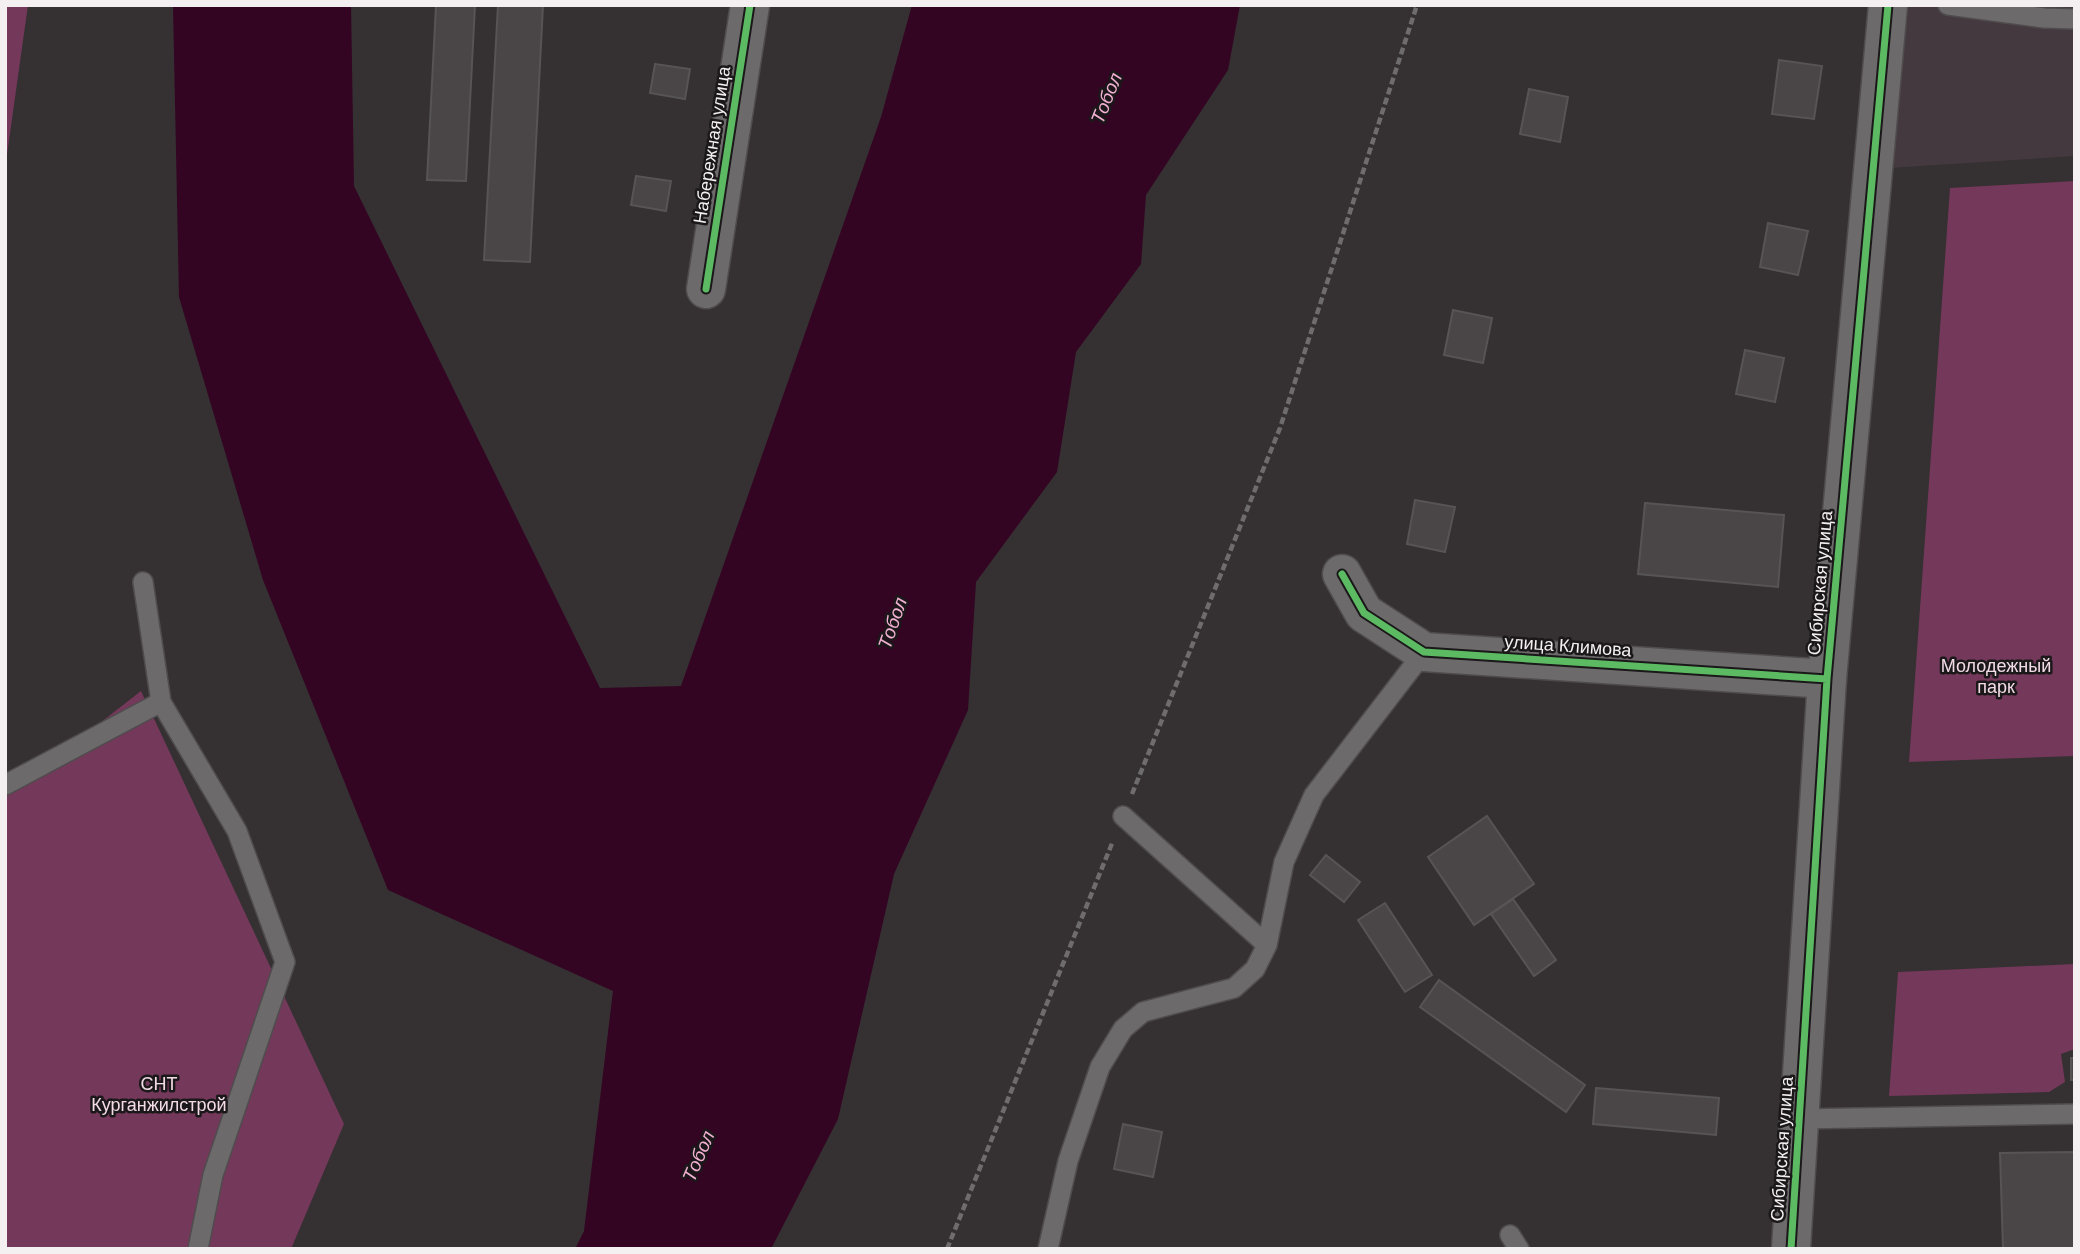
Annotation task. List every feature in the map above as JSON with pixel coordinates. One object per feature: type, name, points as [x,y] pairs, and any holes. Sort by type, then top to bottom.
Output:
[{"type":"street","name":"Набережная улица","points":[[706,289],[750,5]]},
{"type":"street","name":"Сибирская улица","points":[[1791,1249],[1827,679],[1888,5]]},
{"type":"street","name":"улица Климова","points":[[1342,574],[1364,613],[1424,652],[1827,679]]},
{"type":"lane","points":[[1948,5],[2075,19]]},
{"type":"lane","points":[[143,582],[161,702],[237,831],[285,962],[213,1175],[198,1249]]},
{"type":"lane","points":[[1048,1249],[1072,1149],[1100,1067],[1123,1029],[1143,1012],[1234,988],[1255,970],[1267,945],[1284,862],[1314,795],[1424,652]]},
{"type":"lane","points":[[5,785],[161,702]]},
{"type":"lane","points":[[1123,816],[1267,945]]},
{"type":"lane","points":[[1799,1119],[2075,1114]]},
{"type":"path","points":[[947,1249],[1280,428],[1418,5]]},
{"type":"shaded area","points":[[1900,5],[2075,5],[2075,156],[1874,169]]},
{"type":"green space","points":[[5,5],[28,5],[5,169]]},
{"type":"green space","name":"Молодежный парк","points":[[2075,181],[2075,756],[1909,762],[1950,188]]},
{"type":"green space","name":"СНТ Курганжилстрой","points":[[141,691],[344,1124],[291,1249],[5,1249],[5,797]]},
{"type":"green space","points":[[2075,964],[2075,1049],[2061,1054],[2065,1082],[2049,1092],[1889,1096],[1898,972]]},
{"type":"water","name":"Тобол","points":[[173,5],[351,5],[354,186],[600,688],[681,686],[881,117],[912,5],[1240,5],[1228,70],[1146,195],[1141,264],[1076,352],[1057,472],[976,582],[968,710],[894,874],[838,1119],[771,1249],[575,1249],[584,1231],[613,991],[388,890],[263,580],[179,297]]},
{"type":"building","points":[[436,5],[475,5],[466,181],[427,180]]},
{"type":"building","points":[[498,5],[543,5],[530,262],[484,260]]},
{"type":"building","points":[[1779,60],[1822,66],[1814,119],[1772,114]]},
{"type":"building","points":[[655,64],[690,69],[685,99],[650,93]]},
{"type":"building","points":[[1529,89],[1568,97],[1560,142],[1520,134]]},
{"type":"building","points":[[636,176],[671,181],[666,211],[631,205]]},
{"type":"building","points":[[1768,223],[1808,231],[1798,275],[1760,267]]},
{"type":"building","points":[[1453,310],[1492,318],[1483,363],[1444,355]]},
{"type":"building","points":[[1745,350],[1784,358],[1775,402],[1736,394]]},
{"type":"building","points":[[1415,500],[1455,507],[1445,552],[1407,544]]},
{"type":"building","points":[[1645,503],[1784,515],[1778,587],[1638,574]]},
{"type":"building","points":[[1487,816],[1534,884],[1474,925],[1428,857]]},
{"type":"building","points":[[1326,855],[1360,882],[1344,902],[1310,875]]},
{"type":"building","points":[[1513,899],[1556,960],[1534,976],[1491,914]]},
{"type":"building","points":[[1385,903],[1432,975],[1405,992],[1358,920]]},
{"type":"building","points":[[1439,980],[1585,1085],[1566,1112],[1420,1007]]},
{"type":"building","points":[[2071,1058],[2075,1058],[2075,1080],[2071,1080]]},
{"type":"building","points":[[1596,1088],[1719,1098],[1716,1135],[1593,1124]]},
{"type":"building","points":[[1123,1124],[1162,1132],[1153,1177],[1114,1169]]},
{"type":"building","points":[[2075,1152],[2075,1249],[2003,1249],[2000,1153]]},
{"type":"cycle path","points":[[706,289],[750,5]]},
{"type":"cycle path","points":[[1791,1249],[1827,679],[1888,5]]},
{"type":"cycle path","points":[[1342,574],[1364,613],[1424,652],[1827,679]]}]
